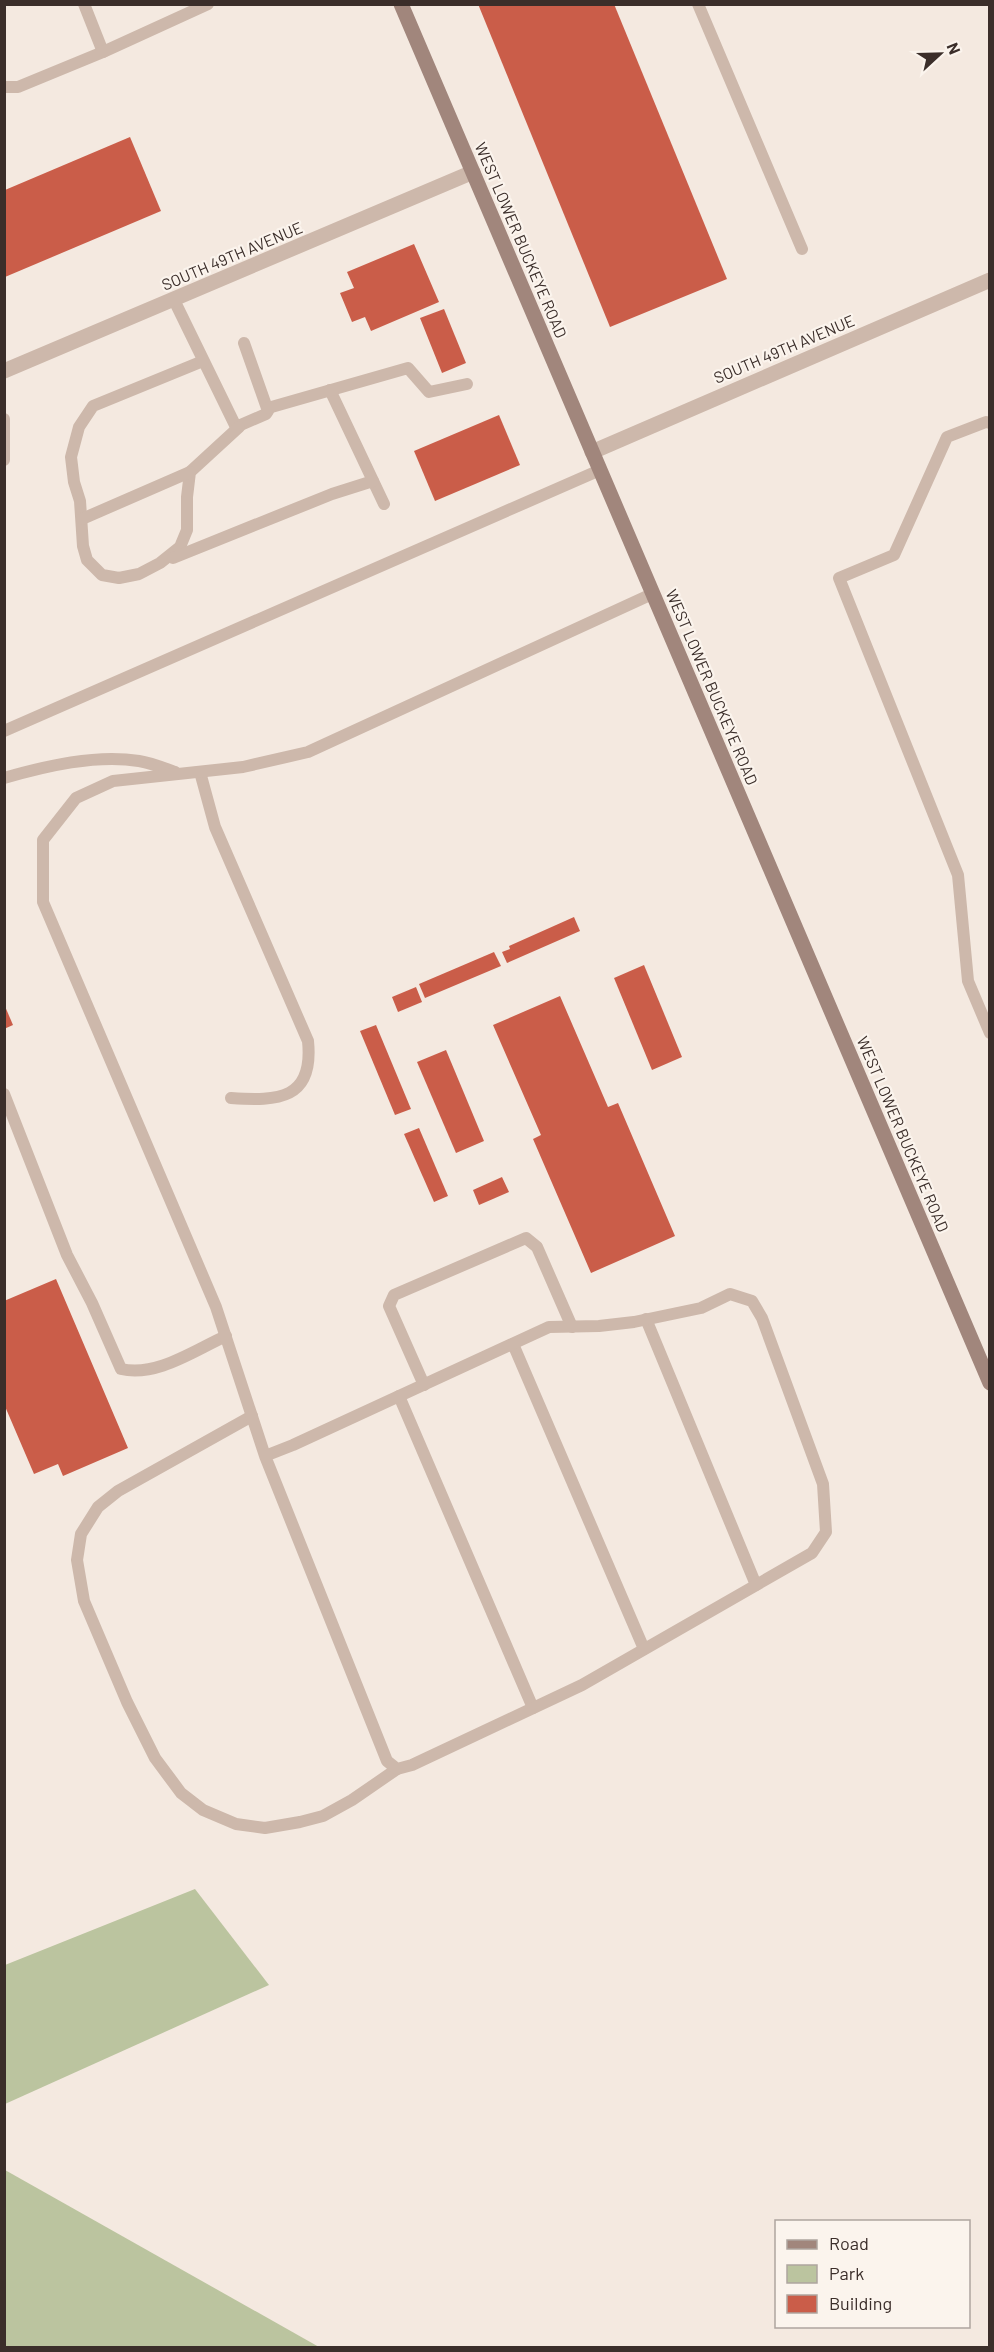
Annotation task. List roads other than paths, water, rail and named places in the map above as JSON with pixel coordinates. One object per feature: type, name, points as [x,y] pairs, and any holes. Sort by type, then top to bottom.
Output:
[{"type":"main road","name":"WEST LOWER BUCKEYE ROAD","points":[[401,4],[990,1383]]},
{"type":"street","name":"SOUTH 49TH AVENUE","points":[[4,371],[473,172]]},
{"type":"street","name":"SOUTH 49TH AVENUE","points":[[592,452],[990,280]]},
{"type":"lane","points":[[84,4],[103,52]]},
{"type":"lane","points":[[4,87],[18,87],[103,52],[208,4]]},
{"type":"lane","points":[[698,4],[802,249]]},
{"type":"lane","points":[[174,300],[231,420],[236,427],[239,427]]},
{"type":"lane","points":[[82,519],[190,472],[239,427],[266,414],[268,408],[255,378],[244,343]]},
{"type":"lane","points":[[203,361],[93,406],[79,427],[71,457],[82,519],[83,546],[87,560],[102,575],[119,578],[139,574],[160,563],[332,494],[373,481]]},
{"type":"lane","points":[[268,408],[408,368],[429,392],[467,384]]},
{"type":"lane","points":[[330,390],[384,504]]},
{"type":"lane","points":[[4,419],[4,460]]},
{"type":"lane","points":[[990,423],[986,422],[947,437],[894,555],[839,578],[958,875],[968,981],[990,1033]]},
{"type":"lane","points":[[4,731],[600,470]]},
{"type":"lane","points":[[160,563],[180,547],[187,530],[190,472]]},
{"type":"lane","points":[[397,1769],[387,1761],[265,1456],[216,1307],[43,902],[43,840],[76,798],[113,781],[243,767],[308,752],[652,594]]},
{"type":"lane","points":[[4,778],[54,764],[103,760],[139,761],[182,774]]},
{"type":"lane","points":[[200,772],[215,827],[308,1041],[310,1061],[306,1076],[296,1089],[281,1098],[260,1100],[231,1098]]},
{"type":"lane","points":[[4,1095],[67,1255],[93,1303],[121,1369],[129,1371],[156,1369],[226,1336]]},
{"type":"lane","points":[[424,1385],[389,1306],[394,1295],[526,1238],[537,1247],[572,1327]]},
{"type":"lane","points":[[252,1416],[118,1491],[98,1506],[81,1534],[77,1560],[84,1601],[127,1702],[155,1758],[181,1793],[203,1810],[236,1824],[265,1828],[323,1816],[352,1800],[397,1769],[412,1765],[582,1685],[812,1553],[826,1532],[823,1484],[762,1318],[752,1301],[729,1294],[701,1308],[646,1319],[599,1326],[549,1328],[265,1456]]},
{"type":"lane","points":[[646,1319],[756,1585]]},
{"type":"lane","points":[[513,1344],[644,1649]]},
{"type":"lane","points":[[399,1396],[533,1708]]}]
